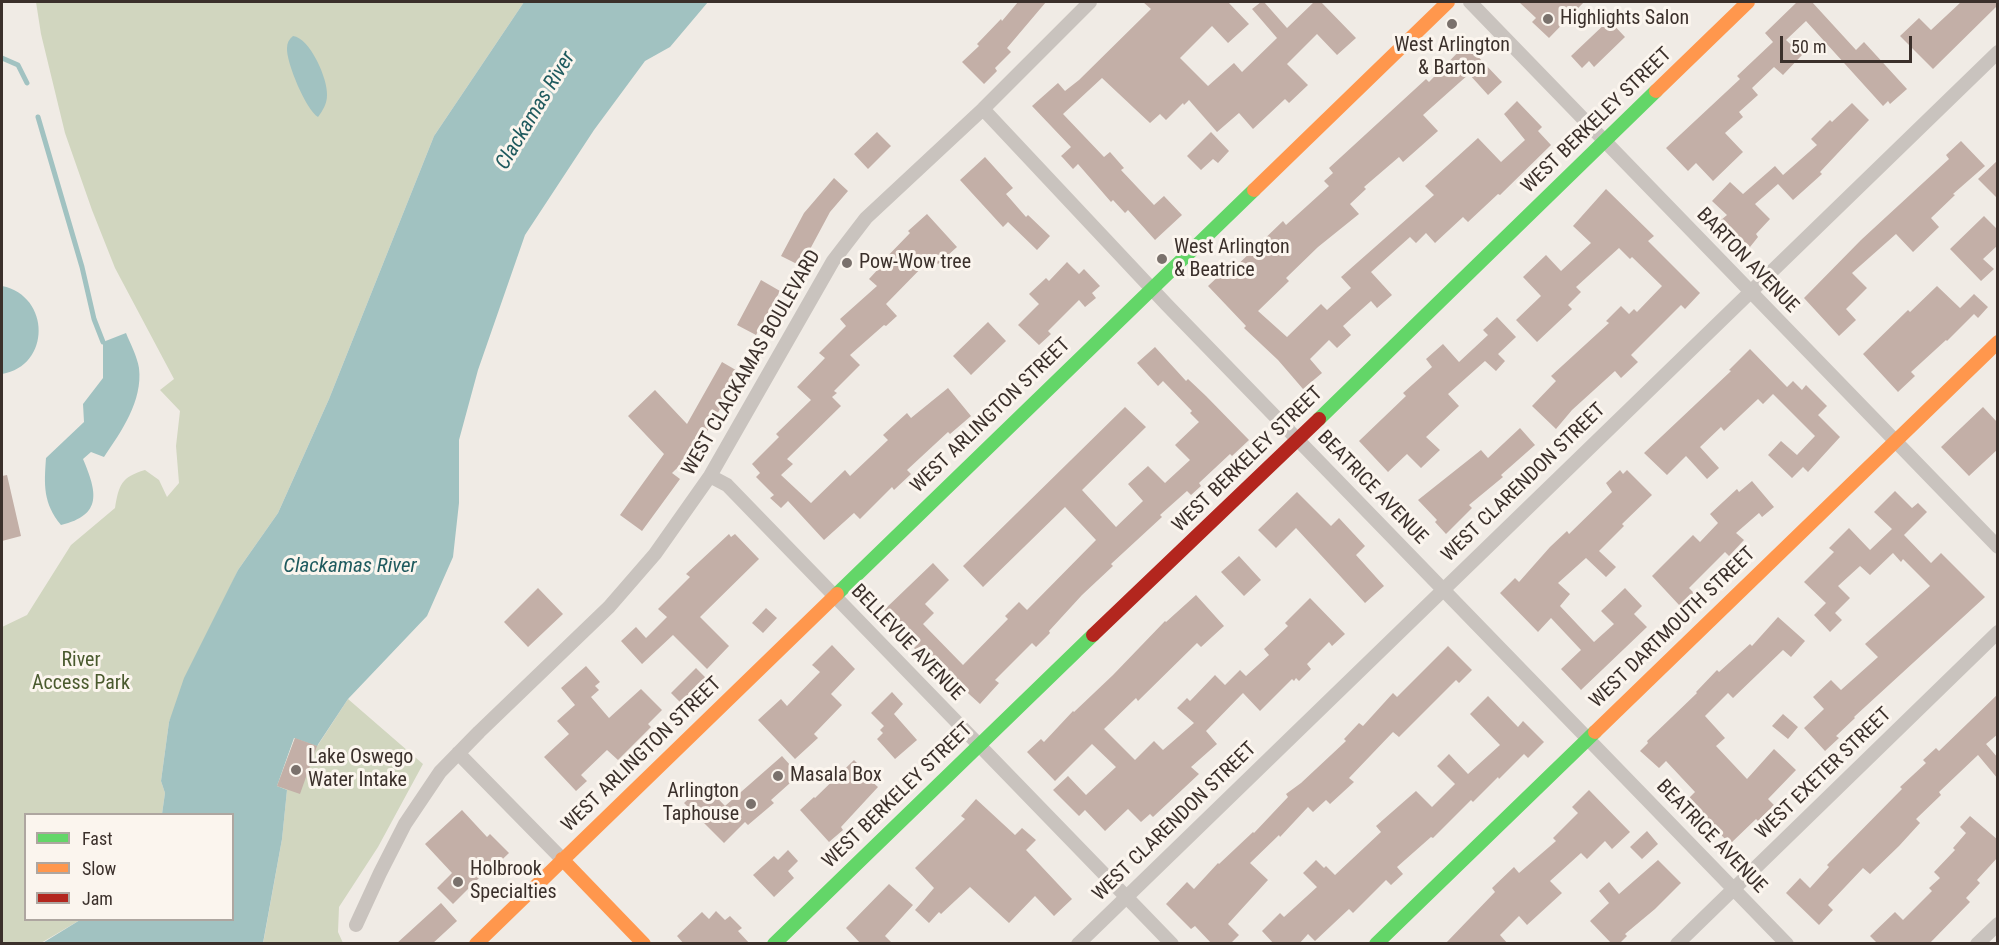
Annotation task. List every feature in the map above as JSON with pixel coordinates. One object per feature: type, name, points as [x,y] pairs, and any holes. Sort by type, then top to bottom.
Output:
[{"type":"street","name":"WEST CLACKAMAS BOULEVARD","points":[[356,925],[405,824],[438,774],[609,607],[655,554],[710,476],[833,261],[866,218],[982,109],[1090,2]]},
{"type":"street","name":"WEST ARLINGTON STREET","points":[[476,944],[1448,2]]},
{"type":"street","name":"BARTON AVENUE","points":[[1470,2],[1998,547]]},
{"type":"street","name":"WEST BERKELEY STREET","points":[[774,944],[978,745],[1298,440],[1748,2]]},
{"type":"street","name":"WEST CLARENDON STREET","points":[[1078,944],[1998,52]]},
{"type":"street","name":"BEATRICE AVENUE","points":[[982,109],[1151,288],[1787,944]]},
{"type":"street","name":"WEST DARTMOUTH STREET","points":[[1376,944],[1998,342]]},
{"type":"street","name":"BELLEVUE AVENUE","points":[[710,476],[727,485],[1172,944]]},
{"type":"street","name":"WEST EXETER STREET","points":[[1677,944],[1998,632]]},
{"type":"street","points":[[458,753],[644,944]]},
{"type":"street","points":[[1977,944],[1998,924]]},
{"type":"green space","name":"River Access Park","points":[[36,2],[524,2],[434,136],[329,399],[278,513],[238,570],[169,722],[161,781],[165,793],[162,813],[24,813],[24,921],[78,921],[41,943],[2,944],[2,627],[27,615],[71,545],[115,508],[118,493],[126,479],[145,470],[159,480],[167,497],[179,483],[176,446],[180,411],[160,390],[174,379],[115,268],[92,210],[65,133],[41,34]]},
{"type":"green space","points":[[348,699],[423,764],[378,847],[339,907],[338,932],[343,943],[263,944],[282,839],[287,790],[277,786],[295,738],[318,745]]},
{"type":"water","name":"Clackamas River","points":[[524,2],[708,2],[670,47],[645,61],[594,130],[525,235],[478,370],[459,440],[459,503],[453,557],[427,616],[348,699],[317,746],[294,738],[277,786],[287,790],[282,839],[263,943],[41,944],[78,921],[234,921],[234,813],[162,813],[165,793],[161,781],[169,722],[184,678],[238,570],[278,513],[329,399],[434,136]]},
{"type":"water","points":[[293,36],[306,44],[317,60],[327,88],[327,98],[318,117],[303,96],[290,64],[287,46]]},
{"type":"water","points":[[2,286],[18,292],[30,303],[39,331],[30,358],[18,368],[2,374]]},
{"type":"water","points":[[126,333],[139,368],[138,392],[134,404],[124,427],[104,457],[91,452],[83,459],[93,492],[90,508],[75,521],[61,525],[51,509],[46,493],[46,458],[84,422],[83,404],[103,378],[103,342]]},
{"type":"building","points":[[1018,2],[1046,2],[1007,48],[1011,52],[995,68],[997,71],[984,84],[962,62]]},
{"type":"building","points":[[1143,2],[1228,2],[1249,24],[1228,43],[1212,26],[1180,58],[1208,86],[1234,63],[1242,72],[1277,38],[1252,9],[1261,2],[1264,2],[1287,28],[1314,2],[1321,2],[1356,38],[1337,55],[1317,34],[1287,64],[1308,85],[1289,103],[1285,99],[1253,129],[1239,113],[1217,132],[1189,100],[1166,120],[1160,114],[1150,123],[1102,78],[1063,114],[1104,157],[1110,152],[1124,168],[1121,170],[1154,205],[1164,196],[1182,215],[1155,240],[1128,210],[1125,213],[1113,200],[1111,202],[1078,164],[1073,169],[1061,156],[1071,147],[1032,106],[1058,83],[1065,91],[1079,80],[1151,9]]},
{"type":"building","name":"Highlights Salon","points":[[1519,2],[1584,2],[1549,38],[1532,22],[1536,18]]},
{"type":"building","points":[[1797,2],[1812,2],[1856,50],[1864,42],[1907,89],[1890,104],[1888,101],[1883,106],[1806,21],[1786,40],[1802,55],[1783,75],[1774,67],[1752,88],[1758,95],[1739,112],[1743,117],[1725,133],[1743,152],[1713,181],[1696,163],[1688,171],[1666,148],[1740,79],[1737,76],[1773,42],[1765,33]]},
{"type":"building","points":[[1961,2],[1998,2],[1998,5],[1933,69],[1900,36],[1919,18],[1931,30]]},
{"type":"building","points":[[1609,20],[1625,37],[1594,67],[1589,61],[1582,68],[1571,56]]},
{"type":"building","points":[[1466,44],[1502,82],[1488,95],[1469,74],[1423,115],[1438,131],[1403,162],[1399,157],[1364,187],[1366,189],[1350,204],[1359,214],[1318,247],[1286,278],[1289,281],[1258,311],[1287,337],[1321,304],[1327,310],[1351,288],[1341,277],[1434,195],[1425,186],[1478,138],[1501,162],[1525,140],[1504,114],[1517,101],[1542,127],[1538,131],[1551,145],[1500,195],[1498,194],[1468,222],[1463,217],[1435,243],[1426,233],[1416,243],[1410,237],[1371,272],[1392,295],[1377,308],[1371,301],[1343,326],[1351,335],[1337,348],[1329,340],[1310,359],[1322,373],[1303,389],[1278,360],[1244,328],[1246,326],[1208,286],[1223,272],[1227,275],[1283,221],[1286,225],[1329,186],[1324,181],[1333,173],[1329,168],[1426,79],[1429,82]]},
{"type":"building","points":[[1852,103],[1869,120],[1820,172],[1822,174],[1793,200],[1778,184],[1755,204],[1770,219],[1756,234],[1758,237],[1750,247],[1721,220],[1727,215],[1712,201],[1730,182],[1743,194],[1775,166],[1783,175],[1817,145],[1811,139]]},
{"type":"building","points":[[877,132],[891,146],[868,169],[854,154]]},
{"type":"building","points":[[1211,132],[1229,151],[1218,163],[1213,159],[1201,170],[1187,156]]},
{"type":"building","points":[[1961,141],[1985,166],[1953,194],[1955,195],[1931,218],[1939,227],[1913,252],[1896,234],[1852,273],[1867,288],[1846,309],[1856,320],[1839,336],[1804,298],[1861,240],[1949,159],[1946,155]]},
{"type":"building","points":[[985,157],[1013,188],[1006,194],[1026,217],[1028,215],[1050,236],[1037,250],[1008,222],[1003,227],[960,180]]},
{"type":"building","points":[[1998,160],[1998,199],[1978,179]]},
{"type":"building","points":[[834,178],[848,191],[830,212],[801,266],[781,256],[804,213]]},
{"type":"building","points":[[1606,189],[1654,236],[1648,241],[1700,293],[1685,309],[1681,305],[1631,355],[1638,362],[1621,378],[1615,371],[1572,410],[1556,429],[1532,406],[1556,381],[1551,376],[1609,323],[1606,321],[1621,306],[1629,314],[1634,309],[1637,312],[1662,286],[1632,257],[1630,259],[1619,248],[1576,287],[1581,292],[1568,305],[1572,309],[1537,342],[1516,320],[1541,296],[1523,277],[1546,255],[1561,271],[1591,243],[1573,226]]},
{"type":"building","points":[[927,214],[957,247],[938,264],[932,257],[886,304],[897,316],[850,355],[860,365],[834,391],[837,393],[832,397],[841,406],[787,459],[793,464],[781,475],[811,503],[845,470],[850,476],[888,440],[883,435],[907,413],[911,418],[948,388],[971,416],[950,434],[948,432],[907,470],[911,474],[894,490],[892,487],[860,519],[854,513],[824,540],[788,501],[781,508],[770,498],[774,495],[756,477],[760,473],[752,464],[779,437],[776,434],[811,400],[797,387],[825,358],[819,353],[846,326],[840,319],[877,286],[869,279],[881,266],[880,264],[910,233],[908,231]]},
{"type":"building","points":[[1984,216],[1998,230],[1998,245],[1983,259],[1994,269],[1981,281],[1950,249]]},
{"type":"building","points":[[1067,262],[1079,274],[1084,269],[1100,286],[1092,293],[1096,298],[1085,307],[1079,300],[1048,331],[1051,334],[1039,345],[1018,325],[1039,304],[1029,294],[1046,278],[1049,281]]},
{"type":"building","points":[[761,280],[780,291],[756,335],[737,325]]},
{"type":"building","points":[[1937,286],[1960,308],[1974,294],[1988,307],[1978,318],[1974,314],[1911,372],[1915,376],[1898,392],[1863,354],[1908,310],[1910,312]]},
{"type":"building","points":[[1497,317],[1516,337],[1498,354],[1505,361],[1496,371],[1485,361],[1448,394],[1459,406],[1426,437],[1440,450],[1421,468],[1407,454],[1388,472],[1359,441],[1406,396],[1403,393],[1432,367],[1426,359],[1443,344],[1459,362],[1488,335],[1483,330]]},
{"type":"building","points":[[988,322],[1006,341],[971,375],[953,356]]},
{"type":"building","points":[[1155,347],[1186,381],[1188,379],[1249,440],[1199,483],[1201,486],[1191,495],[1187,491],[1160,515],[1162,517],[1111,564],[1113,566],[1082,595],[1036,647],[1032,643],[995,680],[999,683],[980,704],[926,655],[923,658],[914,648],[918,644],[884,610],[933,563],[949,580],[925,604],[934,613],[923,624],[963,665],[1008,619],[1005,616],[1019,602],[1027,610],[1096,540],[1065,507],[983,587],[963,566],[1125,407],[1146,427],[1082,490],[1116,527],[1143,501],[1128,484],[1148,466],[1165,483],[1190,460],[1175,445],[1199,422],[1190,413],[1192,411],[1163,381],[1158,386],[1137,363]]},
{"type":"building","points":[[1750,349],[1787,387],[1793,381],[1802,390],[1806,385],[1827,406],[1818,415],[1840,437],[1808,472],[1803,467],[1792,478],[1768,455],[1781,441],[1797,455],[1815,436],[1773,394],[1763,404],[1758,399],[1724,431],[1721,427],[1700,447],[1719,468],[1707,479],[1686,456],[1667,475],[1644,453],[1731,371],[1729,370]]},
{"type":"building","points":[[722,362],[741,373],[702,440],[704,442],[672,473],[680,479],[642,531],[620,515],[664,454],[628,416],[655,390],[687,424]]},
{"type":"building","points":[[1983,407],[1998,423],[1998,449],[1969,476],[1941,447]]},
{"type":"building","points":[[1520,428],[1535,445],[1501,475],[1503,477],[1469,505],[1472,508],[1446,534],[1435,522],[1437,520],[1418,500],[1481,450],[1488,458]]},
{"type":"building","points":[[1620,470],[1623,474],[1627,470],[1652,495],[1622,524],[1624,526],[1599,551],[1616,567],[1606,577],[1586,558],[1558,583],[1570,594],[1560,606],[1594,642],[1614,624],[1601,611],[1625,588],[1642,606],[1634,614],[1647,627],[1581,690],[1561,669],[1581,650],[1551,618],[1538,632],[1500,593],[1515,578],[1519,582],[1550,547],[1567,531],[1569,534],[1612,492],[1606,483]]},
{"type":"building","points":[[7,475],[21,536],[2,541],[2,476]]},
{"type":"building","points":[[1752,481],[1774,507],[1762,517],[1759,513],[1736,533],[1744,540],[1729,556],[1725,552],[1689,588],[1694,593],[1680,606],[1652,576],[1693,535],[1700,542],[1718,523],[1710,514],[1737,489],[1739,492]]},
{"type":"building","points":[[1895,491],[1912,508],[1918,503],[1927,512],[1904,535],[1931,563],[1941,553],[1985,597],[1854,717],[1836,736],[1839,738],[1825,751],[1804,728],[1824,709],[1813,697],[1831,680],[1841,690],[1878,657],[1865,644],[1930,586],[1903,559],[1901,562],[1893,553],[1870,575],[1860,566],[1838,586],[1850,598],[1835,613],[1842,620],[1830,632],[1814,615],[1826,603],[1804,582],[1834,552],[1829,548],[1849,528],[1870,550],[1892,529],[1874,512]]},
{"type":"building","points":[[1297,492],[1331,526],[1339,518],[1365,546],[1356,555],[1384,586],[1365,603],[1296,528],[1276,548],[1258,530]]},
{"type":"building","points":[[729,534],[731,537],[735,534],[759,559],[700,617],[729,646],[707,669],[673,635],[642,664],[621,641],[636,627],[646,638],[667,617],[658,609],[690,577],[686,574]]},
{"type":"building","points":[[1239,556],[1261,580],[1244,596],[1221,572]]},
{"type":"building","points":[[538,588],[563,614],[528,647],[504,622]]},
{"type":"building","points":[[1196,595],[1224,626],[1201,647],[1197,643],[1138,701],[1136,698],[1104,729],[1135,760],[1154,741],[1163,750],[1194,723],[1177,708],[1187,698],[1190,701],[1215,675],[1225,685],[1240,670],[1246,676],[1269,655],[1264,649],[1288,626],[1285,623],[1310,598],[1345,634],[1332,646],[1329,642],[1307,664],[1311,669],[1299,681],[1296,678],[1294,681],[1292,679],[1260,711],[1243,693],[1206,731],[1217,744],[1191,767],[1199,774],[1153,817],[1150,814],[1141,822],[1128,809],[1105,831],[1085,810],[1079,816],[1053,790],[1068,776],[1086,795],[1116,767],[1092,744],[1055,781],[1027,752],[1041,739],[1044,742],[1165,621]]},
{"type":"building","points":[[766,608],[777,618],[763,633],[752,623]]},
{"type":"building","points":[[1778,617],[1805,641],[1791,657],[1783,650],[1733,698],[1728,693],[1705,716],[1725,738],[1716,746],[1747,779],[1774,749],[1796,770],[1768,799],[1774,805],[1730,844],[1687,800],[1695,792],[1666,761],[1659,768],[1640,751],[1648,743],[1647,741],[1697,693],[1717,670],[1719,672],[1750,644],[1752,646]]},
{"type":"building","points":[[832,645],[855,669],[831,694],[842,705],[814,734],[818,738],[795,759],[758,720],[781,699],[787,706],[820,672],[812,665]]},
{"type":"building","points":[[1448,646],[1472,670],[1459,683],[1456,680],[1399,737],[1393,732],[1349,778],[1354,782],[1330,804],[1326,800],[1313,812],[1308,807],[1280,837],[1279,835],[1250,863],[1268,880],[1228,924],[1239,935],[1230,944],[1212,944],[1195,926],[1191,929],[1166,904],[1187,882],[1194,889],[1218,863],[1254,833],[1288,797],[1286,794],[1346,741],[1344,739],[1359,723],[1363,726],[1393,693],[1397,697]]},
{"type":"building","points":[[586,666],[600,682],[595,686],[599,690],[591,697],[609,718],[641,689],[662,710],[648,724],[651,727],[618,760],[607,750],[581,775],[587,781],[576,791],[544,757],[569,734],[557,721],[575,705],[561,688]]},
{"type":"building","points":[[696,668],[710,682],[685,707],[671,693]]},
{"type":"building","points":[[892,692],[903,704],[894,714],[917,740],[895,759],[877,739],[883,733],[880,730],[884,726],[871,713]]},
{"type":"building","points":[[1998,694],[1998,734],[1986,744],[1998,758],[1998,779],[1978,755],[1939,792],[1941,795],[1916,819],[1920,823],[1899,846],[1870,874],[1863,868],[1828,905],[1833,910],[1819,925],[1786,893],[1800,878],[1810,888],[1829,867],[1827,865],[1902,789],[1900,787],[1926,763],[1923,760],[1936,748],[1939,751]]},
{"type":"building","points":[[1488,696],[1518,727],[1523,721],[1544,742],[1528,758],[1524,754],[1473,802],[1471,800],[1433,838],[1431,837],[1397,867],[1403,874],[1391,885],[1386,880],[1353,913],[1349,909],[1315,941],[1308,934],[1299,944],[1274,944],[1262,931],[1280,913],[1284,917],[1317,887],[1303,873],[1316,860],[1335,875],[1381,832],[1376,826],[1416,791],[1432,807],[1455,784],[1437,766],[1449,754],[1468,774],[1500,745],[1470,714]]},
{"type":"building","points":[[1783,714],[1798,727],[1788,739],[1772,726]]},
{"type":"building","name":"Lake Oswego Water Intake","points":[[295,738],[317,746],[300,794],[277,786]]},
{"type":"building","points":[[782,756],[799,775],[771,800],[774,803],[748,825],[745,822],[724,843],[684,803],[704,784],[725,806]]},
{"type":"building","points":[[854,760],[878,787],[841,827],[843,830],[829,842],[800,810]]},
{"type":"building","points":[[1589,790],[1630,832],[1612,849],[1605,841],[1587,859],[1581,853],[1550,881],[1562,893],[1527,925],[1519,916],[1500,935],[1508,944],[1445,944],[1495,892],[1492,888],[1514,867],[1519,873],[1556,841],[1553,838],[1578,813],[1572,807]]},
{"type":"building","points":[[976,799],[1015,835],[1022,828],[1036,840],[1026,850],[1072,899],[1054,916],[1035,896],[1009,923],[970,887],[929,923],[915,910],[934,888],[915,868],[965,819],[961,816]]},
{"type":"building","points":[[462,810],[487,837],[490,834],[509,853],[485,876],[483,874],[453,904],[437,888],[452,873],[425,844]]},
{"type":"building","points":[[1970,816],[1998,840],[1998,857],[1977,880],[1980,883],[1966,898],[1970,902],[1929,944],[1878,944],[1870,936],[1895,912],[1903,920],[1932,891],[1929,888],[1940,878],[1934,872],[1955,850],[1953,848],[1966,833],[1960,827]]},
{"type":"building","points":[[1647,831],[1658,844],[1642,859],[1630,847]]},
{"type":"building","points":[[788,850],[798,861],[788,871],[794,878],[774,897],[753,875],[774,856],[778,860]]},
{"type":"building","points":[[1658,860],[1681,883],[1625,934],[1627,936],[1619,944],[1612,944],[1590,921],[1609,903],[1599,891],[1609,882],[1619,894]]},
{"type":"building","points":[[889,884],[913,905],[885,936],[893,944],[861,944],[846,928]]},
{"type":"building","points":[[441,903],[457,921],[432,944],[396,944]]},
{"type":"building","points":[[716,911],[725,920],[730,916],[742,928],[738,931],[750,944],[684,944],[677,936],[702,912],[709,919]]},
{"type":"waterway","points":[[2,58],[18,65],[27,83]]},
{"type":"waterway","points":[[38,117],[82,267],[94,319],[103,342]]},
{"type":"traffic: fast","points":[[1319,419],[1656,91]]},
{"type":"traffic: fast","points":[[837,594],[1254,190]]},
{"type":"traffic: fast","points":[[774,944],[1093,635]]},
{"type":"traffic: fast","points":[[1376,944],[1595,732]]},
{"type":"traffic: slow","points":[[1254,190],[1448,2]]},
{"type":"traffic: slow","points":[[1656,91],[1748,2]]},
{"type":"traffic: slow","points":[[1595,732],[1998,342]]},
{"type":"traffic: slow","points":[[476,944],[837,594]]},
{"type":"traffic: slow","points":[[562,859],[644,944]]},
{"type":"traffic: jam","points":[[1093,635],[1319,419]]},
{"type":"place","name":"Highlights Salon","points":[[1548,19]]},
{"type":"place","name":"West Arlington & Barton","points":[[1452,24]]},
{"type":"place","name":"West Arlington & Beatrice","points":[[1162,259]]},
{"type":"place","name":"Pow-Wow tree","points":[[847,263]]},
{"type":"place","name":"Lake Oswego Water Intake","points":[[296,770]]},
{"type":"place","name":"Masala Box","points":[[778,776]]},
{"type":"place","name":"Arlington Taphouse","points":[[751,804]]},
{"type":"place","name":"Holbrook Specialties","points":[[458,882]]}]
